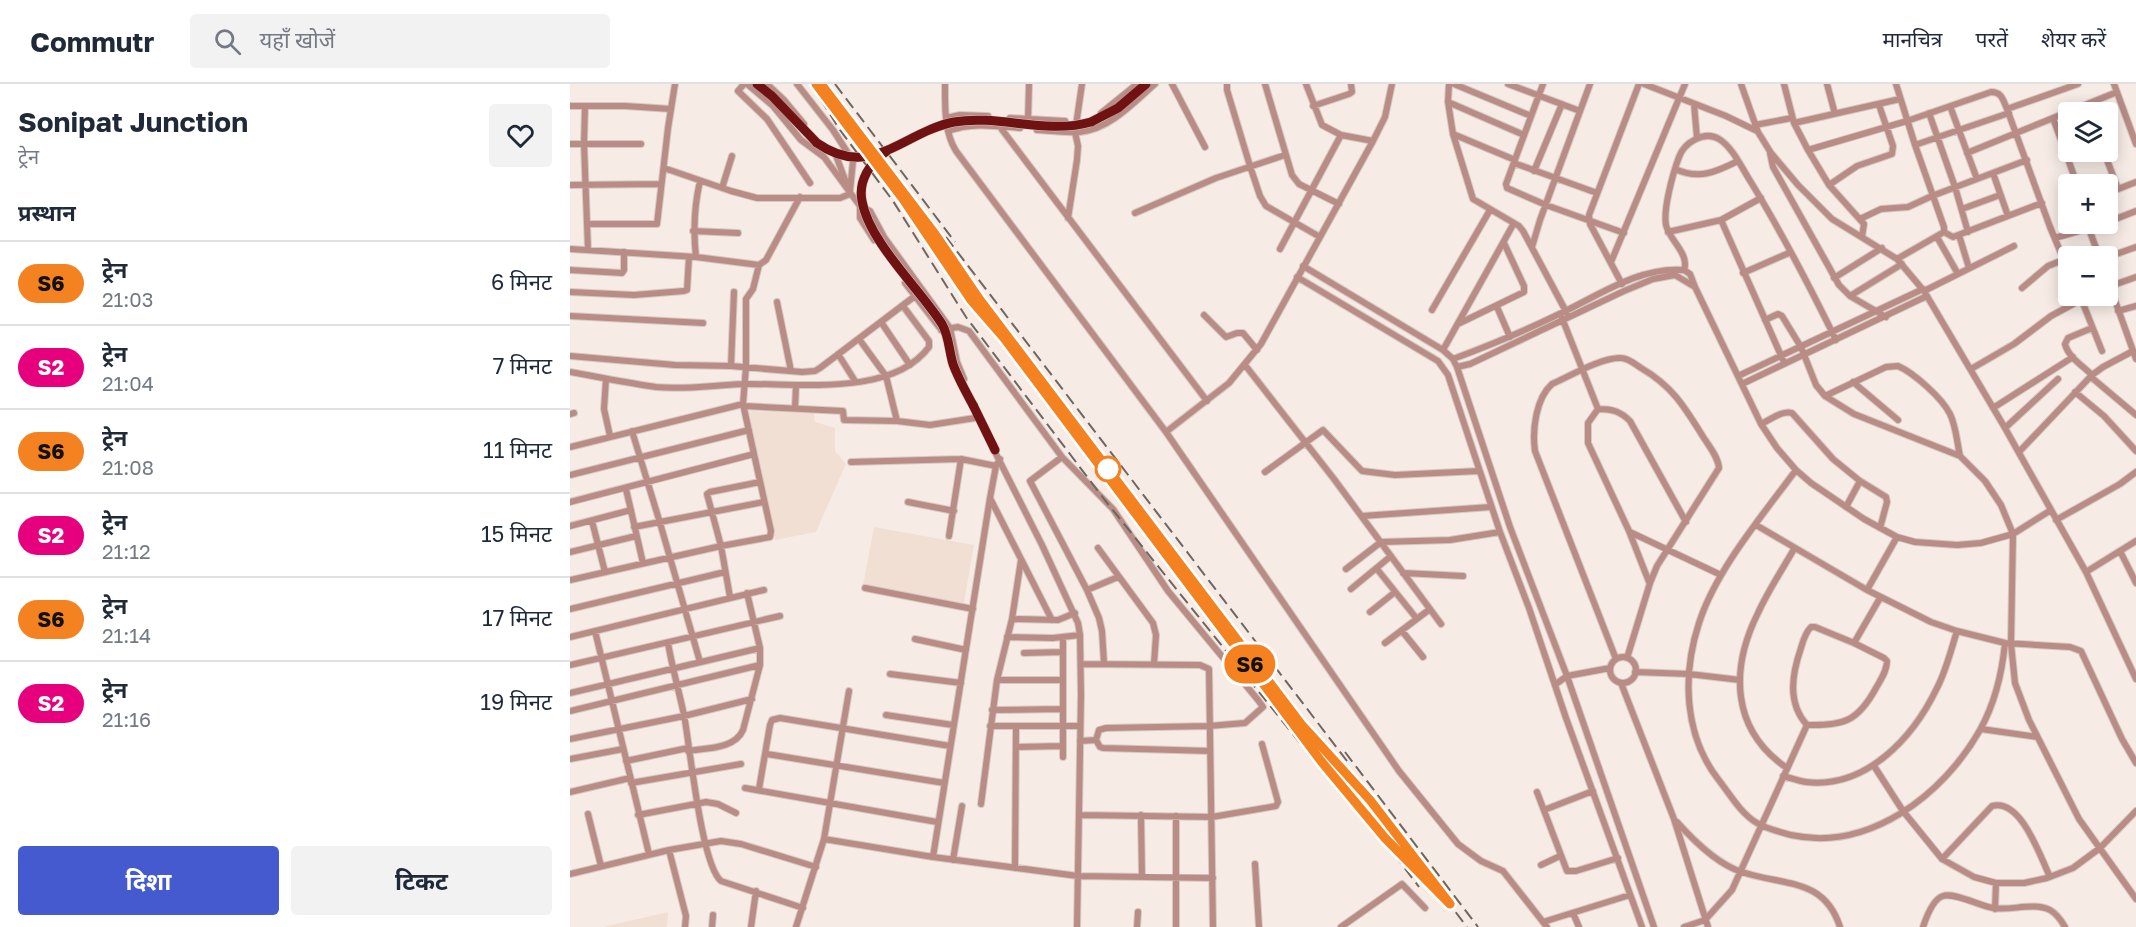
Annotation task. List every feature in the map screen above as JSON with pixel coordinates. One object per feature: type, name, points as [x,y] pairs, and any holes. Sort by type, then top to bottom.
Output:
[{"type":"highway","points":[[757,84],[772,96],[811,138],[830,151],[858,158],[887,151],[936,128],[962,121],[1053,127],[1080,125],[1110,114],[1146,84]]},
{"type":"highway","points":[[887,151],[874,162],[866,173],[862,185],[862,203],[880,240],[942,324],[954,366],[998,454]]},
{"type":"street","points":[[588,224],[657,224],[675,84]]},
{"type":"street","points":[[810,183],[767,119],[738,91],[746,84],[773,105],[801,140],[824,157],[860,206],[870,211],[884,237],[950,328],[957,362],[997,446],[998,454],[933,857]]},
{"type":"street","points":[[767,84],[807,127],[834,150],[850,194]]},
{"type":"street","points":[[798,84],[853,161],[850,194]]},
{"type":"street","points":[[945,84],[946,118],[951,142],[986,193],[1166,432],[1399,771],[1458,844],[1481,861],[1503,871],[1545,924],[1630,895]]},
{"type":"street","points":[[1028,120],[1029,84]]},
{"type":"street","points":[[1068,218],[1078,146],[1075,132],[1082,84]]},
{"type":"street","points":[[946,118],[970,115],[1076,121],[1106,110],[1137,84]]},
{"type":"street","points":[[948,131],[968,125],[1075,132],[1090,130],[1107,123],[1123,112],[1155,84]]},
{"type":"street","points":[[1172,84],[1205,147]]},
{"type":"street","points":[[1227,84],[1250,166],[1260,196],[1266,206],[1320,237]]},
{"type":"street","points":[[1265,84],[1294,179],[1310,191],[1339,204]]},
{"type":"street","points":[[1306,84],[1322,125],[1341,135],[1373,141]]},
{"type":"street","points":[[1313,106],[1349,94],[1352,92],[1351,84]]},
{"type":"street","points":[[1166,432],[1229,383],[1257,350],[1373,141],[1385,117],[1392,84]]},
{"type":"street","points":[[1531,117],[1452,84],[1448,102],[1453,134],[1471,195],[1473,199],[1514,223],[1523,231],[1565,315],[1582,370],[1598,409]]},
{"type":"street","points":[[1508,84],[1580,111]]},
{"type":"street","points":[[1543,84],[1506,184],[1507,188],[1546,205],[1624,233]]},
{"type":"street","points":[[1532,247],[1590,84]]},
{"type":"street","points":[[1622,284],[1589,219],[1639,84]]},
{"type":"street","points":[[1644,84],[1757,128],[1900,99]]},
{"type":"street","points":[[1611,262],[1685,84]]},
{"type":"street","points":[[1784,84],[1793,121],[1829,186],[1865,226],[1862,237]]},
{"type":"street","points":[[1827,84],[1835,114]]},
{"type":"street","points":[[1896,84],[1944,232]]},
{"type":"street","points":[[1915,145],[1959,131],[2078,84]]},
{"type":"street","points":[[2114,84],[2136,144]]},
{"type":"street","points":[[1739,85],[1769,151],[1798,185],[1832,219],[1882,248],[1899,261],[1925,292],[2086,572],[2136,679]]},
{"type":"street","points":[[1808,150],[1907,121],[1994,91],[2000,93],[2017,132],[2055,238],[2060,246]]},
{"type":"street","points":[[2092,102],[2117,92]]},
{"type":"street","points":[[1448,102],[1524,135]]},
{"type":"street","points":[[1534,171],[1562,104]]},
{"type":"street","points":[[1694,104],[1696,138]]},
{"type":"street","points":[[1829,186],[1857,166],[1892,154],[1893,146],[1879,105]]},
{"type":"street","points":[[570,106],[672,109]]},
{"type":"street","points":[[585,106],[588,250]]},
{"type":"street","points":[[1950,106],[1977,179]]},
{"type":"street","points":[[1929,113],[1968,232]]},
{"type":"street","points":[[1967,153],[2058,116]]},
{"type":"street","points":[[2053,118],[2074,174]]},
{"type":"street","points":[[1000,127],[1207,401]]},
{"type":"street","points":[[1453,134],[1534,171],[1597,193]]},
{"type":"street","points":[[1280,249],[1341,135]]},
{"type":"street","points":[[1684,270],[1686,265],[1684,257],[1668,232],[1666,218],[1675,169],[1679,155],[1688,144],[1696,138],[1711,136],[1718,138],[1738,161],[1761,198],[1836,340]]},
{"type":"street","points":[[570,144],[641,144]]},
{"type":"street","points":[[1769,151],[1773,167],[1834,278],[1850,296],[1886,317]]},
{"type":"street","points":[[1135,213],[1250,166],[1285,155]]},
{"type":"street","points":[[722,188],[732,156]]},
{"type":"street","points":[[1860,219],[1881,209],[1908,207],[2027,160]]},
{"type":"street","points":[[1675,169],[1685,173],[1705,175],[1738,161]]},
{"type":"street","points":[[663,168],[757,198],[840,198],[850,194]]},
{"type":"street","points":[[1993,173],[2008,216]]},
{"type":"street","points":[[570,292],[625,295],[687,290],[692,257],[694,206],[700,181]]},
{"type":"street","points":[[2118,189],[2136,182]]},
{"type":"street","points":[[570,185],[661,184]]},
{"type":"street","points":[[1962,209],[2000,195]]},
{"type":"street","points":[[570,249],[759,264],[766,260],[800,197]]},
{"type":"street","points":[[1668,232],[1721,220],[1761,198]]},
{"type":"street","points":[[1944,232],[1951,237],[1959,235],[2042,202]]},
{"type":"street","points":[[860,206],[860,218],[870,234],[941,330],[949,365],[992,449],[998,454],[1075,613],[1080,635],[1081,664],[1077,927]]},
{"type":"street","points":[[1432,310],[1490,210]]},
{"type":"street","points":[[2118,218],[2136,211]]},
{"type":"street","points":[[1721,220],[1785,364]]},
{"type":"street","points":[[1443,350],[1514,223]]},
{"type":"street","points":[[693,231],[738,233]]},
{"type":"street","points":[[1850,296],[1944,232]]},
{"type":"street","points":[[2055,238],[2070,234]]},
{"type":"street","points":[[1959,235],[1969,268]]},
{"type":"street","points":[[1937,237],[1958,274]]},
{"type":"street","points":[[1460,323],[1521,295],[1525,289],[1504,243]]},
{"type":"street","points":[[1742,384],[1886,317],[1925,292],[2014,246]]},
{"type":"street","points":[[2118,253],[2136,247]]},
{"type":"street","points":[[1834,278],[1882,248]]},
{"type":"street","points":[[570,270],[621,273],[624,270],[624,252]]},
{"type":"street","points":[[1743,273],[1791,252]]},
{"type":"street","points":[[2022,288],[2042,270],[2058,263]]},
{"type":"street","points":[[570,580],[770,537],[771,531],[743,405],[746,368],[746,299],[753,289],[759,264]]},
{"type":"street","points":[[1303,266],[1443,350],[1453,359],[1510,527],[1567,676],[1654,927]]},
{"type":"street","points":[[1457,367],[1470,364],[1622,284],[1658,272],[1684,270],[1690,274],[1761,424],[1777,448],[1811,483],[1846,507],[1897,537],[1915,542],[1957,545],[1981,543],[2013,534],[2050,510]]},
{"type":"street","points":[[1453,359],[1653,279],[1675,275],[1695,286]]},
{"type":"street","points":[[1297,277],[1438,361],[1448,375],[1491,507],[1530,608],[1566,718],[1642,927]]},
{"type":"street","points":[[2118,282],[2136,277]]},
{"type":"street","points":[[731,366],[734,292]]},
{"type":"street","points":[[1738,376],[1876,311],[1925,292]]},
{"type":"street","points":[[570,356],[675,365],[814,371],[915,296]]},
{"type":"street","points":[[777,302],[791,371]]},
{"type":"street","points":[[570,372],[673,388],[744,384],[830,386],[886,376],[910,364],[928,349],[930,344],[903,306]]},
{"type":"street","points":[[1971,369],[2014,344],[2066,306]]},
{"type":"street","points":[[2083,306],[2102,351]]},
{"type":"street","points":[[2116,306],[2136,358]]},
{"type":"street","points":[[2118,311],[2136,306]]},
{"type":"street","points":[[1497,307],[1510,337]]},
{"type":"street","points":[[1764,320],[1778,314],[1782,316],[1801,347],[1816,385],[1825,396],[1854,414],[1960,456],[1995,494],[2013,534],[2008,644],[1991,708],[1981,729],[1954,768],[1926,796],[1873,828],[1838,837],[1808,838],[1777,832],[1747,815],[1709,767],[1691,723],[1689,674],[1699,622],[1708,600],[1721,575],[1796,470]]},
{"type":"street","points":[[1204,315],[1226,337],[1242,333],[1257,350]]},
{"type":"street","points":[[570,316],[703,323]]},
{"type":"street","points":[[881,322],[910,364]]},
{"type":"street","points":[[941,330],[958,327],[969,331],[1062,457],[1113,509],[1168,591],[1263,708],[1245,723],[1106,728],[1100,730],[1096,740]]},
{"type":"street","points":[[2092,328],[2066,340],[2066,349],[2092,376],[2136,415]]},
{"type":"street","points":[[2128,338],[2136,335]]},
{"type":"street","points":[[858,339],[886,376],[897,421]]},
{"type":"street","points":[[2019,452],[2092,376],[2103,367],[2133,351]]},
{"type":"street","points":[[838,354],[855,381]]},
{"type":"street","points":[[1993,408],[2073,357]]},
{"type":"street","points":[[1616,659],[1533,441],[1535,424],[1543,394],[1547,388],[1582,370],[1613,359],[1628,359],[1658,378],[1680,399],[1715,456],[1719,468],[1666,550],[1650,583],[1627,658]]},
{"type":"street","points":[[1245,365],[1362,516],[1441,624]]},
{"type":"street","points":[[1825,396],[1886,367],[1904,368],[1945,406],[1953,422],[1960,456]]},
{"type":"street","points":[[606,379],[604,409],[610,436]]},
{"type":"street","points":[[2005,428],[2058,379]]},
{"type":"street","points":[[1853,382],[1898,420]]},
{"type":"street","points":[[795,408],[796,386]]},
{"type":"street","points":[[2075,392],[2108,420],[2136,451]]},
{"type":"street","points":[[570,447],[743,405],[843,411],[844,420],[897,421],[930,425],[975,418]]},
{"type":"street","points":[[1598,409],[1612,409],[1620,412],[1630,421],[1686,522]]},
{"type":"street","points":[[1598,409],[1588,423],[1588,443],[1629,531],[1650,583]]},
{"type":"street","points":[[1761,424],[1787,411],[1792,413],[1833,459],[1860,482],[1883,494],[1887,500],[1880,528]]},
{"type":"street","points":[[570,475],[749,430]]},
{"type":"street","points":[[1265,472],[1320,430],[1325,430],[1359,469],[1370,473],[1395,475],[1479,471]]},
{"type":"street","points":[[632,431],[700,662]]},
{"type":"street","points":[[570,502],[754,454]]},
{"type":"street","points":[[1062,457],[1030,481],[1087,590],[1102,631],[1104,663]]},
{"type":"street","points":[[851,462],[961,459],[996,466]]},
{"type":"street","points":[[949,536],[961,459]]},
{"type":"street","points":[[2056,520],[2120,484],[2136,472]]},
{"type":"street","points":[[730,597],[708,493],[760,482]]},
{"type":"street","points":[[1846,507],[1860,482]]},
{"type":"street","points":[[626,489],[643,563]]},
{"type":"street","points":[[990,498],[1052,620]]},
{"type":"street","points":[[634,527],[764,502]]},
{"type":"street","points":[[908,502],[954,511]]},
{"type":"street","points":[[1362,516],[1491,507]]},
{"type":"street","points":[[570,526],[631,510]]},
{"type":"street","points":[[592,521],[605,572]]},
{"type":"street","points":[[1756,525],[1880,598],[1931,622],[2008,644],[2070,647],[2081,651],[2122,739],[2136,763]]},
{"type":"street","points":[[1629,531],[1721,575]]},
{"type":"street","points":[[1346,568],[1381,542],[1450,540],[1500,532]]},
{"type":"street","points":[[570,552],[636,536]]},
{"type":"street","points":[[1867,590],[1897,537]]},
{"type":"street","points":[[2086,572],[2136,541]]},
{"type":"street","points":[[1098,548],[1153,623],[1156,635],[1154,664]]},
{"type":"street","points":[[1787,768],[1766,752],[1746,722],[1740,680],[1749,634],[1758,613],[1794,549]]},
{"type":"street","points":[[2120,551],[2136,583]]},
{"type":"street","points":[[1351,589],[1391,556]]},
{"type":"street","points":[[981,804],[992,710],[1012,619],[1021,560]]},
{"type":"street","points":[[1377,569],[1417,619]]},
{"type":"street","points":[[570,609],[725,572]]},
{"type":"street","points":[[1403,573],[1463,576]]},
{"type":"street","points":[[1087,590],[1118,577]]},
{"type":"street","points":[[865,588],[973,609]]},
{"type":"street","points":[[570,637],[764,590]]},
{"type":"street","points":[[1370,612],[1395,592]]},
{"type":"street","points":[[626,761],[729,743],[735,740],[743,730],[760,665],[760,648],[747,593]]},
{"type":"street","points":[[1854,643],[1880,598]]},
{"type":"street","points":[[1385,643],[1430,609]]},
{"type":"street","points":[[1012,619],[1052,620],[1075,613]]},
{"type":"street","points":[[570,665],[780,616]]},
{"type":"street","points":[[1811,627],[1815,627],[1854,643],[1884,658],[1887,662],[1886,670],[1873,694],[1862,711],[1844,721],[1828,726],[1807,725],[1799,717],[1792,688],[1795,664],[1806,633],[1811,627]]},
{"type":"street","points":[[595,631],[648,854]]},
{"type":"street","points":[[1402,631],[1423,657]]},
{"type":"street","points":[[1783,776],[1805,782],[1827,782],[1851,777],[1874,766],[1896,747],[1923,715],[1938,686],[1957,631]]},
{"type":"street","points":[[1007,638],[1080,635]]},
{"type":"street","points":[[1063,637],[1063,757]]},
{"type":"street","points":[[915,639],[966,650]]},
{"type":"street","points":[[668,643],[684,716],[705,842],[718,878],[803,908]]},
{"type":"street","points":[[2008,644],[2015,684],[2037,737],[2079,819],[2136,899]]},
{"type":"street","points":[[570,693],[760,648]]},
{"type":"street","points":[[1024,653],[1063,652]]},
{"type":"street","points":[[1627,658],[1612,661],[1610,668],[1613,678],[1621,683],[1674,819],[1706,924]]},
{"type":"street","points":[[1621,683],[1632,680],[1635,672],[1633,664],[1627,658]]},
{"type":"street","points":[[1081,664],[1200,665],[1209,669],[1213,927]]},
{"type":"street","points":[[570,711],[760,665]]},
{"type":"street","points":[[1556,684],[1567,676],[1610,668]]},
{"type":"street","points":[[1635,672],[1689,674],[1740,680]]},
{"type":"street","points":[[890,674],[960,682]]},
{"type":"street","points":[[997,680],[1063,680]]},
{"type":"street","points":[[796,927],[824,839],[849,691]]},
{"type":"street","points":[[570,739],[684,716],[752,699]]},
{"type":"street","points":[[992,710],[1063,709]]},
{"type":"street","points":[[886,715],[953,725]]},
{"type":"street","points":[[759,789],[767,754],[770,725],[772,720],[780,717],[950,746]]},
{"type":"street","points":[[1684,927],[1706,924],[1732,890],[1807,725]]},
{"type":"street","points":[[990,726],[1080,726]]},
{"type":"street","points":[[1015,868],[1016,727]]},
{"type":"street","points":[[1981,729],[2037,737]]},
{"type":"street","points":[[1080,741],[1096,740]]},
{"type":"street","points":[[1096,740],[1100,747],[1104,748],[1210,751]]},
{"type":"street","points":[[1079,815],[1212,817],[1278,805],[1262,744]]},
{"type":"street","points":[[1016,747],[1063,746]]},
{"type":"street","points":[[570,759],[623,749]]},
{"type":"street","points":[[767,754],[944,783]]},
{"type":"street","points":[[570,792],[741,764]]},
{"type":"street","points":[[1874,766],[1904,811],[1942,859],[1974,877],[1996,883],[2024,883],[2050,877],[2073,868],[2100,848],[2136,811]]},
{"type":"street","points":[[745,788],[937,822]]},
{"type":"street","points":[[1544,810],[1593,791]]},
{"type":"street","points":[[1537,792],[1567,871],[1572,872],[1618,858]]},
{"type":"street","points":[[638,815],[697,803],[718,804],[736,813]]},
{"type":"street","points":[[1942,859],[1992,806],[1999,804],[2014,811],[2022,821],[2050,877]]},
{"type":"street","points":[[953,860],[962,806]]},
{"type":"street","points":[[588,813],[601,866]]},
{"type":"street","points":[[1141,815],[1142,877]]},
{"type":"street","points":[[1176,816],[1176,927]]},
{"type":"street","points":[[1674,819],[1710,854],[1741,872],[1797,884],[1820,895],[1829,904],[1840,927]]},
{"type":"street","points":[[824,839],[953,860],[1078,876],[1213,878]]},
{"type":"street","points":[[570,874],[705,842],[731,841],[816,867]]},
{"type":"street","points":[[669,850],[686,916],[685,927]]},
{"type":"street","points":[[1541,865],[1560,856]]},
{"type":"street","points":[[1255,864],[1259,927]]},
{"type":"street","points":[[1995,909],[1996,883]]},
{"type":"street","points":[[1341,927],[1402,884],[1425,908]]},
{"type":"street","points":[[751,927],[756,891]]},
{"type":"street","points":[[1923,927],[1937,899],[1944,895],[1995,909],[2035,907],[2048,909],[2060,917],[2065,927]]},
{"type":"street","points":[[1137,927],[1138,912]]},
{"type":"street","points":[[1573,914],[1579,927]]},
{"type":"street","points":[[712,927],[713,915]]},
{"type":"shaded area","points":[[746,411],[814,413],[815,422],[835,428],[835,451],[846,464],[816,532],[775,540]]},
{"type":"shaded area","points":[[874,527],[974,545],[964,603],[863,585]]},
{"type":"shaded area","points":[[668,912],[667,927],[603,927]]},
{"type":"railway","points":[[811,84],[840,130],[893,201],[966,317],[1104,499],[1304,748]]},
{"type":"railway","points":[[821,84],[935,234],[980,300],[1301,724],[1370,800],[1467,927]]},
{"type":"railway","points":[[835,84],[955,242]]},
{"type":"railway","points":[[946,237],[1347,761]]},
{"type":"railway","points":[[1302,735],[1354,802],[1406,859]]},
{"type":"railway","points":[[1345,752],[1478,927]]},
{"type":"railway","points":[[1394,854],[1419,887]]},
{"type":"train","name":"S6","points":[[816,84],[903,199],[971,300],[1004,338],[1321,761],[1385,838],[1450,904],[1370,800],[1301,724],[980,300],[935,234],[821,84]]}]
